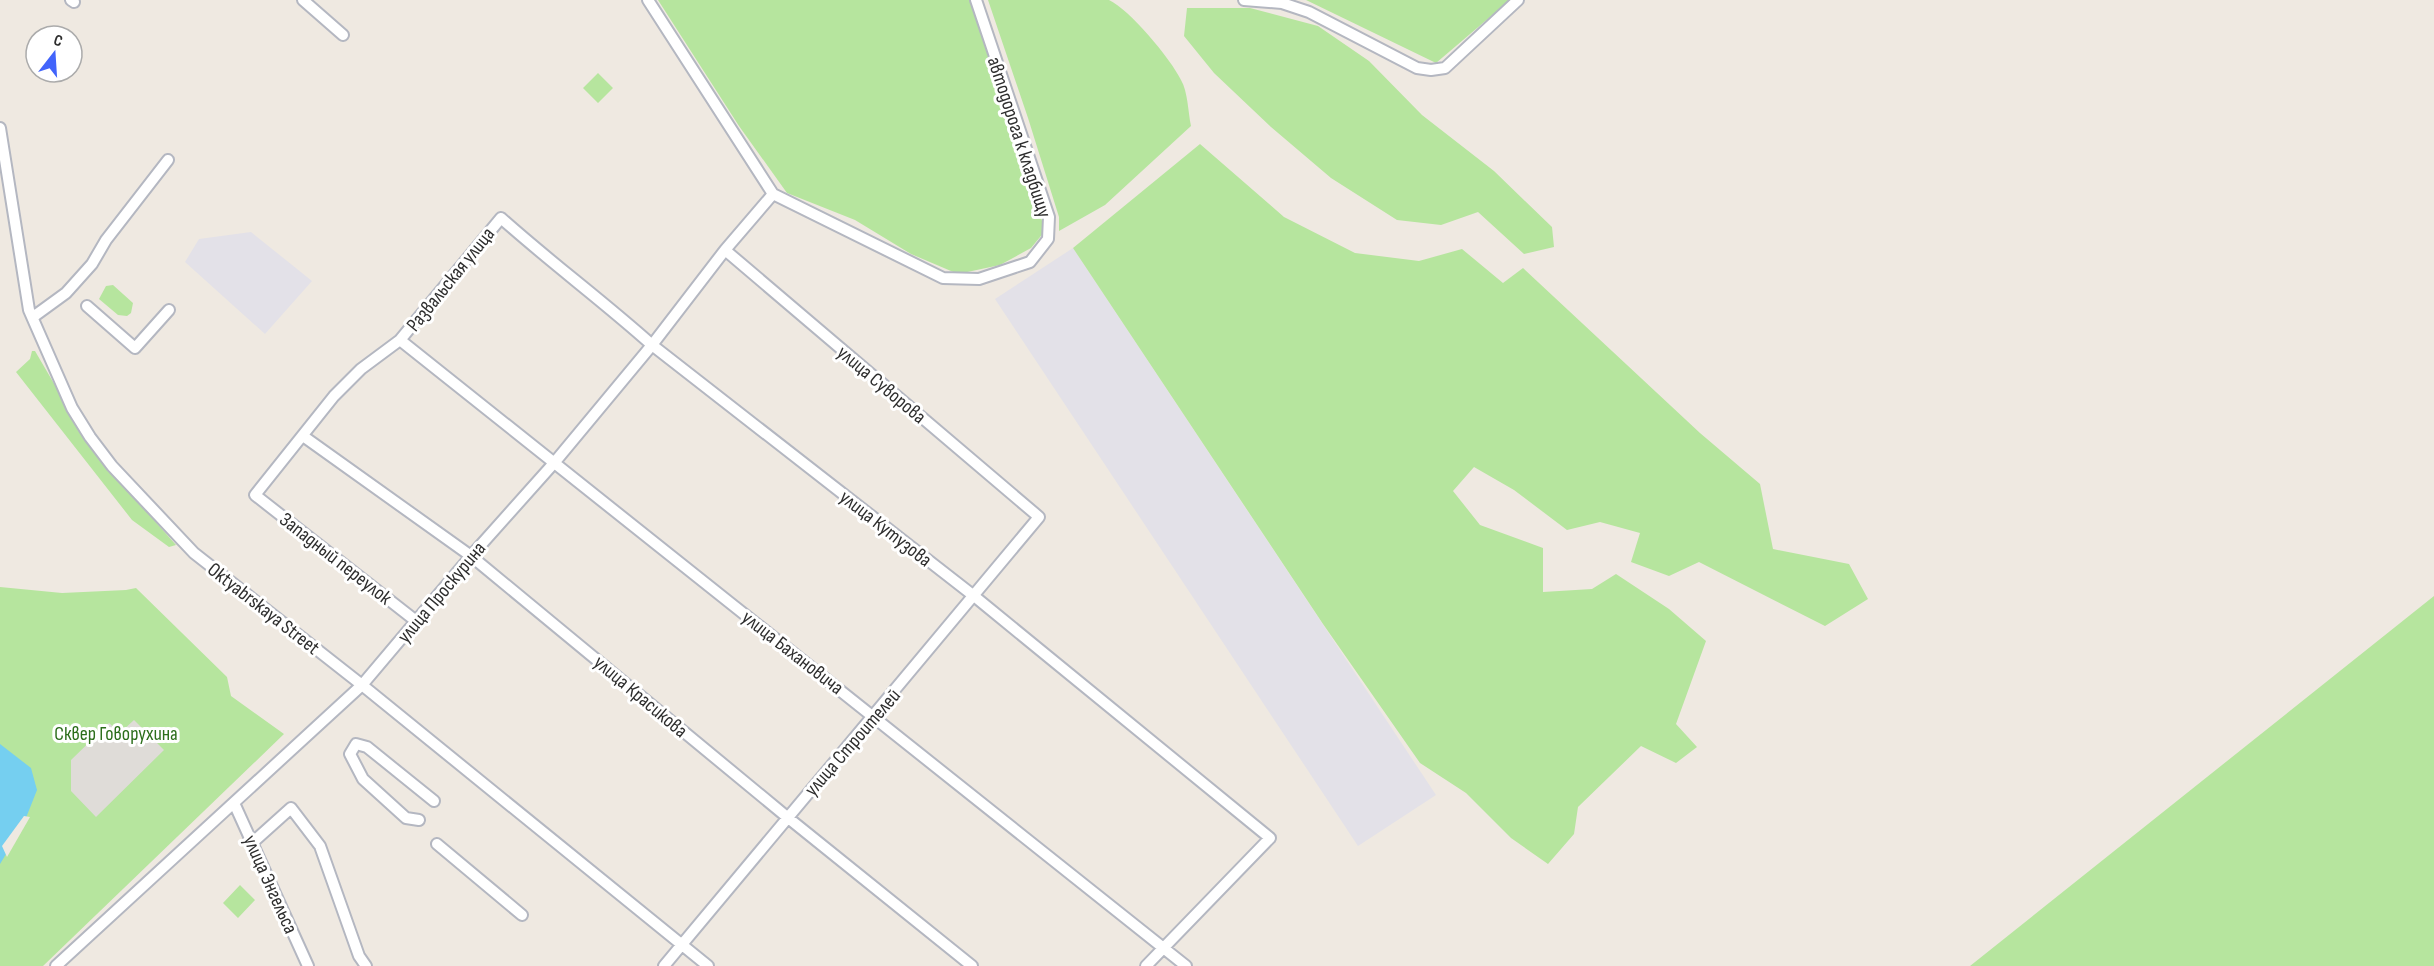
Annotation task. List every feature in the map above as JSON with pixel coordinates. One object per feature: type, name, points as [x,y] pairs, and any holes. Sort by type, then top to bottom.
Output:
[{"type":"street","points":[[303,0],[343,35]]},
{"type":"street","points":[[648,0],[773,194]]},
{"type":"street","name":"автодорога к кладбищу","points":[[773,194],[943,278],[979,279],[1030,262],[1048,239],[1049,217],[976,0]]},
{"type":"street","points":[[1244,0],[1282,3],[1309,12],[1417,68],[1431,70],[1445,68],[1518,0]]},
{"type":"street","name":"Oktyabrskaya Street","points":[[0,128],[29,310],[72,408],[90,438],[112,466],[194,553],[363,685],[708,966]]},
{"type":"street","points":[[33,317],[66,293],[92,264],[106,240],[168,160]]},
{"type":"street","name":"улица Проскурина","points":[[56,966],[363,685],[471,556],[554,463],[652,345],[725,250],[773,194]]},
{"type":"street","name":"Развальская улица","points":[[303,436],[334,396],[361,369],[400,340],[501,218]]},
{"type":"street","name":"улица Кутузова","points":[[501,218],[539,252],[609,306],[652,345],[974,596],[1270,838],[1163,948]]},
{"type":"street","name":"улица Суворова","points":[[725,250],[1039,517]]},
{"type":"street","points":[[87,306],[135,348],[170,310]]},
{"type":"street","name":"улица Бахановича","points":[[400,340],[1186,966]]},
{"type":"street","name":"Западный переулок","points":[[303,436],[255,495],[416,621]]},
{"type":"street","name":"улица Красикова","points":[[303,436],[471,556],[787,817],[972,966]]},
{"type":"street","name":"улица Строителей","points":[[664,966],[1039,517]]},
{"type":"street","points":[[419,820],[406,818],[363,779],[350,754],[352,748],[356,744],[367,747],[434,801]]},
{"type":"street","name":"улица Энгельса","points":[[234,803],[308,966]]},
{"type":"street","points":[[252,843],[291,808],[320,846],[359,956],[366,966]]},
{"type":"street","points":[[441,845],[520,911]]},
{"type":"street","points":[[1146,966],[1163,948]]},
{"type":"shaded area","points":[[251,232],[312,281],[265,334],[185,262],[199,239]]},
{"type":"shaded area","points":[[1073,248],[1436,795],[1358,846],[995,299]]},
{"type":"shaded area","points":[[134,720],[164,750],[96,817],[71,791],[71,760],[109,723],[120,733]]},
{"type":"green space","points":[[658,0],[971,0],[1015,129],[1045,231],[1031,248],[1000,265],[958,274],[911,254],[855,220],[787,193],[739,126]]},
{"type":"green space","points":[[988,0],[1109,0],[1127,13],[1149,36],[1176,71],[1185,90],[1191,126],[1105,205],[1059,231],[1059,217]]},
{"type":"green space","points":[[1306,0],[1510,0],[1436,63]]},
{"type":"green space","points":[[1187,8],[1250,8],[1318,26],[1369,61],[1422,115],[1494,171],[1552,227],[1554,247],[1524,254],[1478,212],[1441,225],[1397,220],[1331,178],[1271,127],[1214,73],[1184,36]]},
{"type":"green space","points":[[598,73],[613,88],[598,103],[583,88]]},
{"type":"green space","points":[[1200,144],[1284,217],[1355,253],[1419,261],[1462,249],[1503,283],[1523,268],[1700,433],[1760,484],[1773,549],[1849,564],[1868,599],[1825,626],[1699,562],[1669,576],[1631,562],[1640,533],[1600,522],[1567,530],[1514,490],[1474,467],[1453,491],[1480,525],[1543,548],[1543,592],[1592,589],[1616,574],[1669,609],[1706,641],[1676,724],[1697,747],[1676,763],[1641,746],[1578,807],[1574,834],[1548,864],[1511,838],[1466,793],[1420,763],[1323,624],[1073,248]]},
{"type":"green space","points":[[113,285],[133,303],[131,313],[127,316],[118,315],[99,299],[106,286]]},
{"type":"green space","points":[[32,351],[35,351],[94,452],[176,545],[169,547],[132,520],[16,372],[30,359]]},
{"type":"green space","name":"Сквер Говорухина","points":[[0,587],[62,593],[136,588],[227,677],[231,696],[284,734],[43,966],[0,966]]},
{"type":"green space","points":[[2434,596],[2434,966],[1970,966]]},
{"type":"green space","points":[[240,885],[255,900],[238,918],[223,903]]},
{"type":"water","points":[[0,744],[31,768],[37,790],[22,828],[0,864]]},
{"type":"pier","points":[[24,816],[30,817],[7,857],[2,846]]}]
